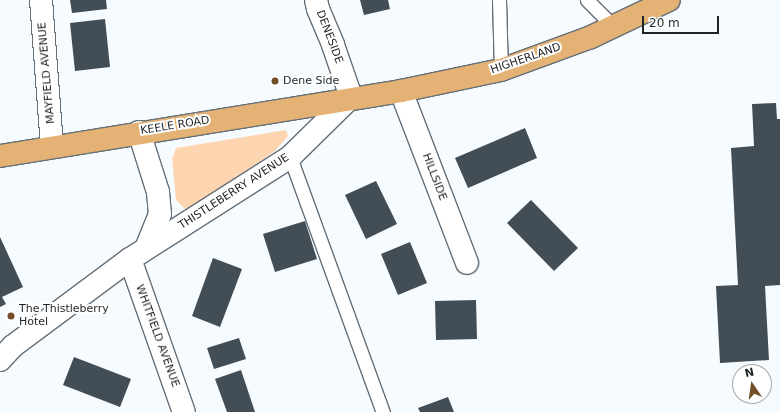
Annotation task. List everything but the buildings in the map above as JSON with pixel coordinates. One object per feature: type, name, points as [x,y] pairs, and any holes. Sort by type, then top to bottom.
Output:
[{"type":"main road","name":"HIGHERLAND","points":[[351,97],[401,91],[501,70],[614,27],[669,0]]},
{"type":"main road","name":"KEELE ROAD","points":[[0,156],[52,146],[351,97]]},
{"type":"street","name":"MAYFIELD AVENUE","points":[[41,0],[52,146]]},
{"type":"street","name":"DENESIDE","points":[[316,0],[351,97]]},
{"type":"street","name":"HILLSIDE","points":[[401,91],[467,263]]},
{"type":"street","name":"THISTLEBERRY AVENUE","points":[[0,360],[13,346],[139,253],[290,156],[351,97]]},
{"type":"street","points":[[139,132],[158,192],[160,214],[139,253]]},
{"type":"street","name":"WHITFIELD AVENUE","points":[[139,253],[184,412]]},
{"type":"lane","points":[[499,0],[501,70]]},
{"type":"lane","points":[[587,0],[614,27]]},
{"type":"lane","points":[[290,156],[382,412]]},
{"type":"shaded area","points":[[286,130],[288,136],[275,151],[187,211],[176,200],[172,159],[176,148]]},
{"type":"place","name":"Dene Side","points":[[275,81]]},
{"type":"place","name":"The Thistleberry Hotel","points":[[11,316]]}]
